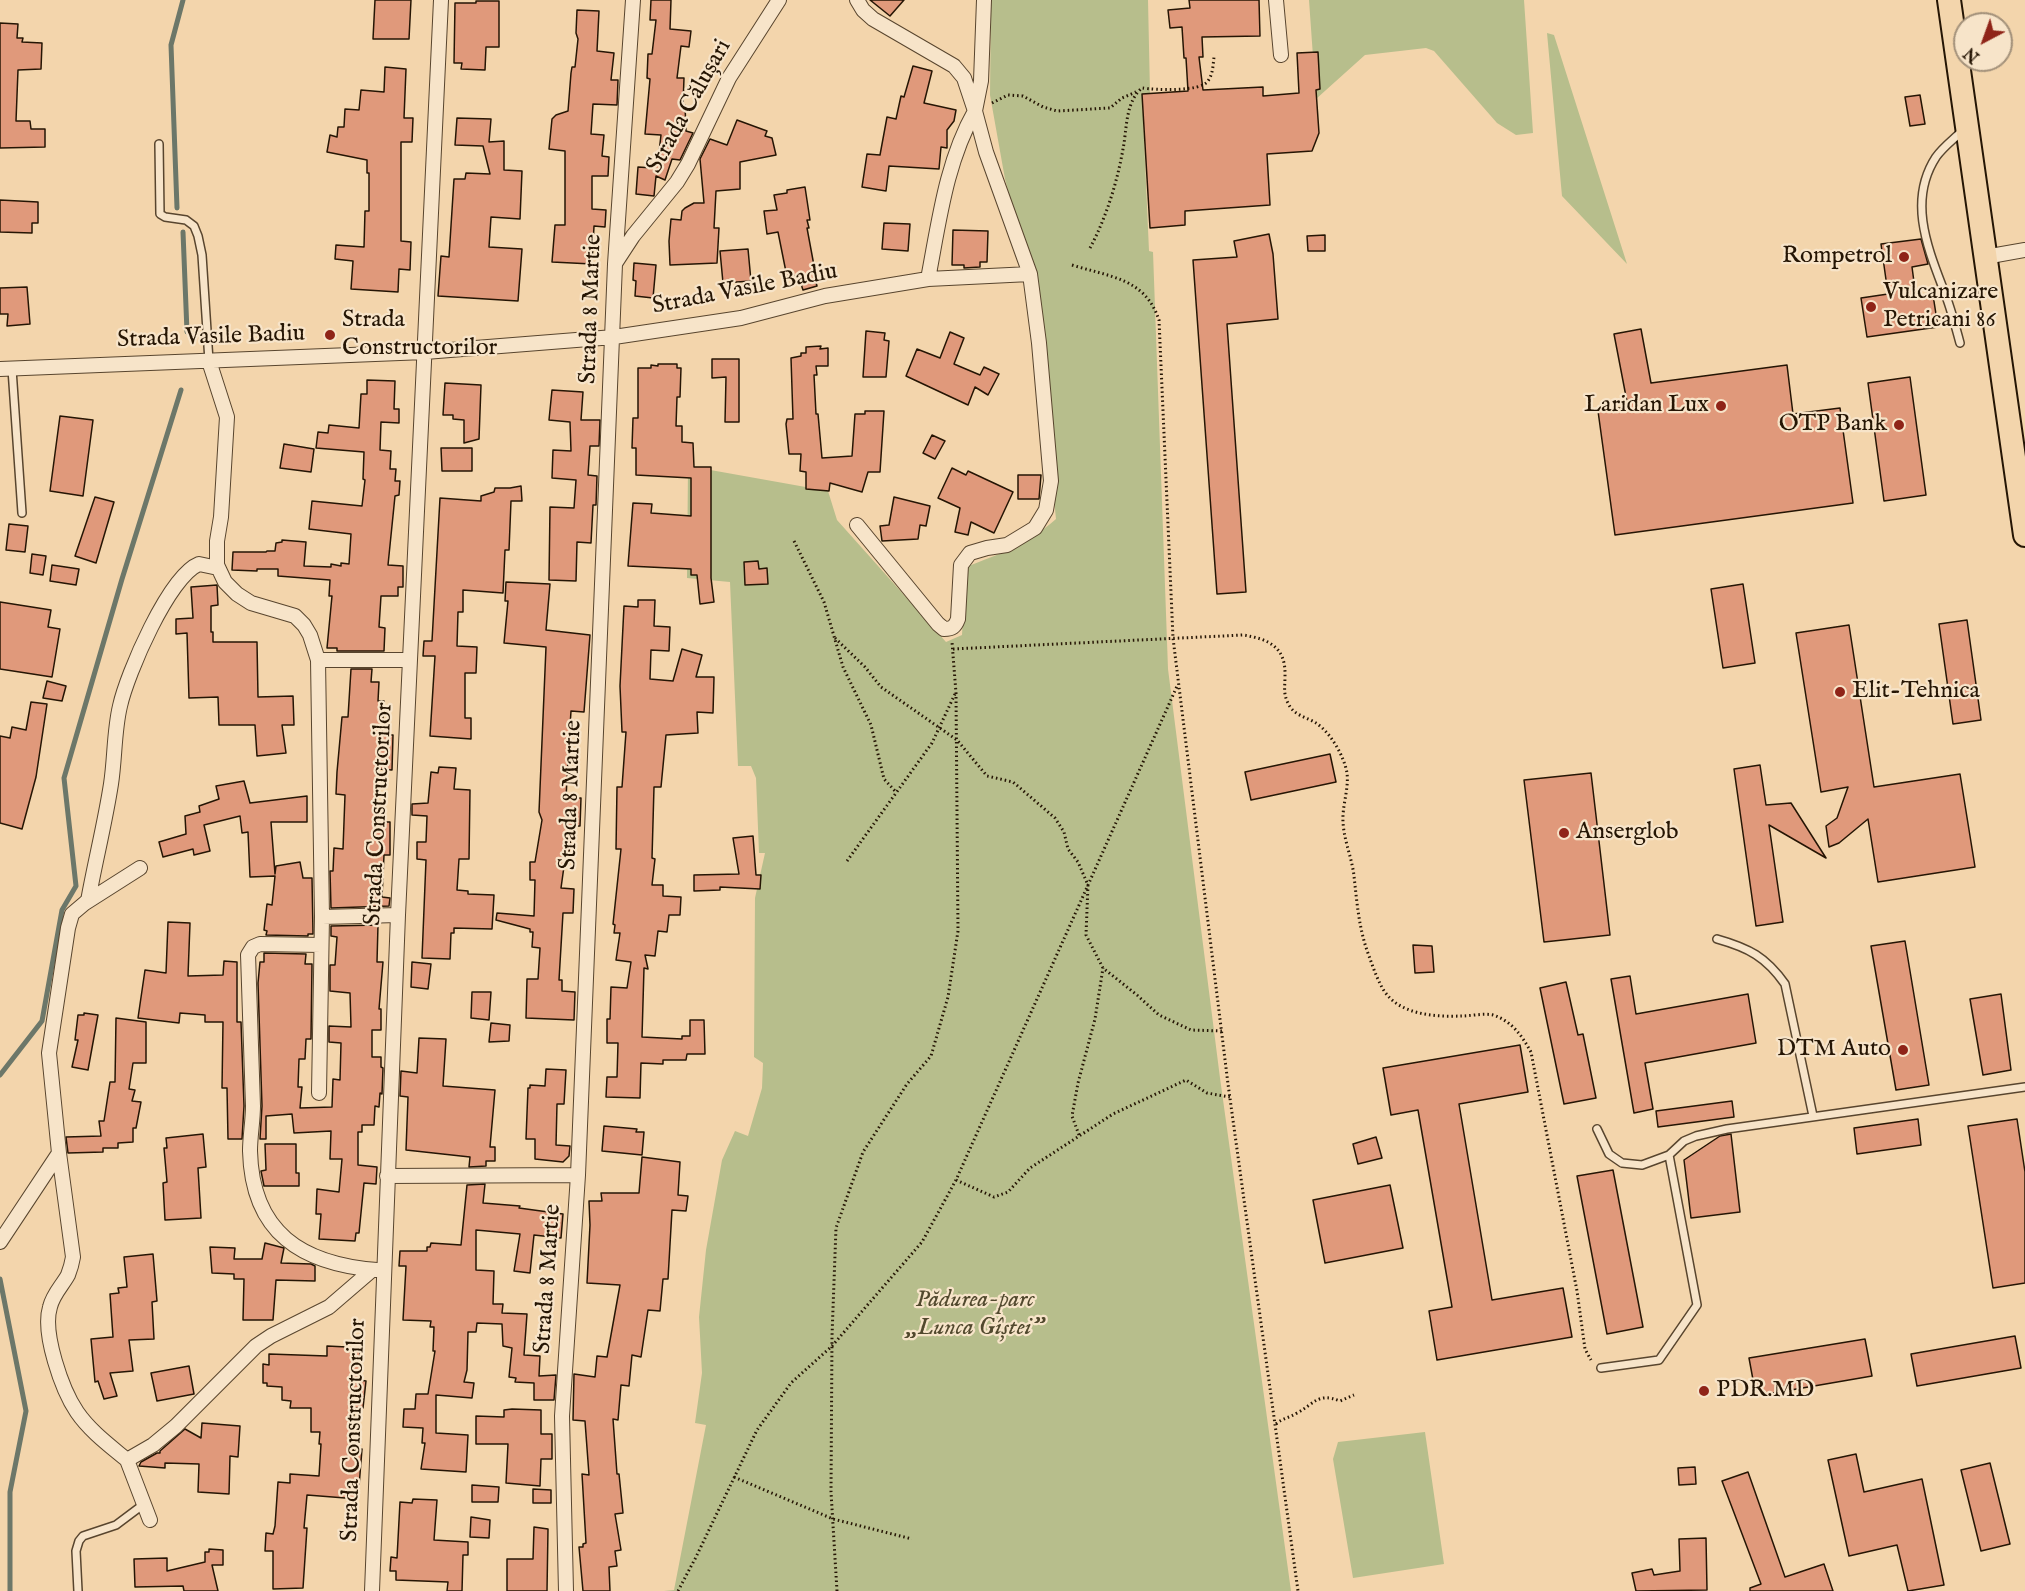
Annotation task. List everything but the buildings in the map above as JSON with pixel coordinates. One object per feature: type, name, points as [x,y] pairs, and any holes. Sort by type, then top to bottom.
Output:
[{"type":"main road","points":[[1949,0],[2025,535]]},
{"type":"street","name":"Strada Constructorilor","points":[[372,1591],[377,1270],[387,1176],[441,0]]},
{"type":"street","name":"Strada 8 Martie","points":[[566,1591],[562,1416],[578,1175],[614,337],[615,264],[633,0]]},
{"type":"street","name":"Strada Călușari","points":[[615,264],[633,236],[682,173],[729,78],[779,0]]},
{"type":"street","points":[[857,0],[863,10],[873,19],[954,66],[964,78],[986,152],[1030,274],[1050,462],[1050,497],[1042,519],[1035,528],[1007,545],[970,553],[964,558],[961,565],[958,619],[951,629],[944,629],[938,624],[857,525]]},
{"type":"street","points":[[928,279],[948,178],[964,132],[975,111],[981,81],[984,0]]},
{"type":"street","points":[[1276,0],[1281,55]]},
{"type":"street","points":[[1984,257],[2025,250]]},
{"type":"street","name":"Strada Vasile Badiu","points":[[6,369],[425,352],[614,337],[741,318],[825,296],[928,279],[1030,274]]},
{"type":"street","points":[[209,361],[227,417],[221,517],[217,541],[218,568],[225,582],[244,599],[295,616],[310,635],[318,660],[322,917],[319,1093]]},
{"type":"street","points":[[88,901],[111,782],[120,706],[135,665],[153,622],[185,573],[199,564],[218,568]]},
{"type":"street","points":[[318,660],[409,660]]},
{"type":"street","points":[[140,868],[88,901],[72,914],[68,928],[49,1053],[58,1153],[73,1257],[68,1274],[54,1294],[49,1309],[54,1358],[77,1412],[96,1434],[127,1460],[150,1520]]},
{"type":"street","points":[[322,917],[398,915]]},
{"type":"street","points":[[321,945],[260,944],[253,947],[248,955],[253,1112],[250,1151],[252,1175],[258,1199],[271,1225],[290,1243],[325,1262],[351,1268],[377,1270]]},
{"type":"street","points":[[0,1242],[58,1153]]},
{"type":"street","points":[[387,1176],[578,1175]]},
{"type":"street","points":[[127,1460],[153,1445],[176,1426],[256,1346],[329,1307],[377,1270]]},
{"type":"lane","points":[[1960,343],[1927,245],[1921,201],[1925,182],[1937,156],[1966,127]]},
{"type":"lane","points":[[159,144],[160,214],[186,220],[194,226],[202,255],[209,361]]},
{"type":"lane","points":[[6,369],[22,513]]},
{"type":"lane","points":[[1718,939],[1740,945],[1755,953],[1774,968],[1785,984],[1813,1116]]},
{"type":"lane","points":[[1597,1129],[1609,1154],[1622,1163],[1641,1165],[1669,1155],[1684,1141],[1727,1129],[2025,1087]]},
{"type":"lane","points":[[1601,1368],[1659,1360],[1697,1305],[1669,1155]]},
{"type":"lane","points":[[78,1591],[76,1551],[79,1541],[83,1536],[116,1525],[144,1504]]},
{"type":"path","points":[[975,111],[1008,95],[1023,96],[1042,107],[1057,111],[1110,108],[1122,98],[1142,88],[1155,90],[1201,87],[1208,82],[1213,70],[1214,57]]},
{"type":"path","points":[[1090,248],[1109,202],[1123,150],[1127,115],[1136,92]]},
{"type":"path","points":[[1072,265],[1122,280],[1139,288],[1154,305],[1159,320],[1173,638],[1230,1097],[1298,1591]]},
{"type":"path","points":[[794,541],[824,602],[843,667],[871,724],[884,779],[896,792]]},
{"type":"path","points":[[837,1591],[833,1519],[832,1346],[837,1228],[863,1152],[907,1084],[930,1056],[948,997],[958,931],[956,693],[951,629]]},
{"type":"path","points":[[952,649],[1243,635],[1259,637],[1274,645],[1283,656],[1286,674],[1284,695],[1290,708],[1317,724],[1330,737],[1340,753],[1347,773],[1342,820],[1345,840],[1354,875],[1354,890],[1368,954],[1383,991],[1396,1002],[1427,1015],[1492,1015],[1509,1023],[1521,1033],[1531,1052],[1577,1292],[1585,1349],[1591,1360],[1601,1368]]},
{"type":"path","points":[[835,638],[866,667],[881,687],[957,740],[987,776],[1013,782],[1054,818],[1064,832],[1068,849],[1078,862],[1088,885],[1086,935],[1103,968],[1159,1015],[1191,1030],[1222,1031]]},
{"type":"path","points":[[678,1591],[757,1430],[791,1383],[832,1346],[922,1242],[956,1180],[1179,682]]},
{"type":"path","points":[[847,861],[932,743],[956,693]]},
{"type":"path","points":[[1079,1136],[1072,1116],[1095,1019],[1103,968]]},
{"type":"path","points":[[956,1180],[994,1197],[1008,1192],[1030,1168],[1113,1114],[1186,1080],[1207,1093],[1230,1097]]},
{"type":"path","points":[[1275,1425],[1317,1399],[1329,1396],[1340,1401],[1354,1395]]},
{"type":"path","points":[[734,1477],[833,1519],[912,1539]]},
{"type":"green space","name":"Pădurea-parc „Lunca Gîștei”","points":[[991,0],[1148,0],[1150,93],[1142,94],[1149,251],[1153,252],[1168,669],[1220,1078],[1291,1591],[664,1591],[674,1590],[706,1425],[695,1423],[702,1373],[699,1317],[706,1250],[722,1160],[735,1131],[748,1136],[762,1088],[763,1063],[754,1057],[755,898],[765,853],[759,853],[756,778],[751,766],[738,766],[730,582],[687,578],[688,466],[828,491],[837,520],[946,642],[962,635],[966,567],[1024,542],[1056,519],[1032,283],[1005,179],[990,95]]},
{"type":"green space","points":[[1309,0],[1524,0],[1533,133],[1516,135],[1497,123],[1434,51],[1426,48],[1365,55],[1316,99]]},
{"type":"green space","points":[[1547,33],[1554,35],[1627,264],[1562,196]]},
{"type":"green space","points":[[1425,1432],[1444,1564],[1353,1578],[1333,1459],[1338,1442]]},
{"type":"waterway","points":[[177,208],[171,45],[183,0]]},
{"type":"waterway","points":[[183,232],[187,332]]},
{"type":"waterway","points":[[0,1075],[42,1021],[62,910],[76,886],[64,778],[122,579],[181,390]]},
{"type":"waterway","points":[[0,1279],[26,1411],[10,1492],[10,1591]]},
{"type":"place","name":"Rompetrol","points":[[1904,257]]},
{"type":"place","name":"Vulcanizare Petricani 86","points":[[1871,307]]},
{"type":"place","name":"Strada Constructorilor","points":[[330,335]]},
{"type":"place","name":"Laridan Lux","points":[[1721,406]]},
{"type":"place","name":"OTP Bank","points":[[1899,425]]},
{"type":"place","name":"Elit-Tehnica","points":[[1840,692]]},
{"type":"place","name":"Anserglob","points":[[1564,833]]},
{"type":"place","name":"DTM Auto","points":[[1903,1050]]},
{"type":"place","name":"PDR.MD","points":[[1704,1391]]}]
